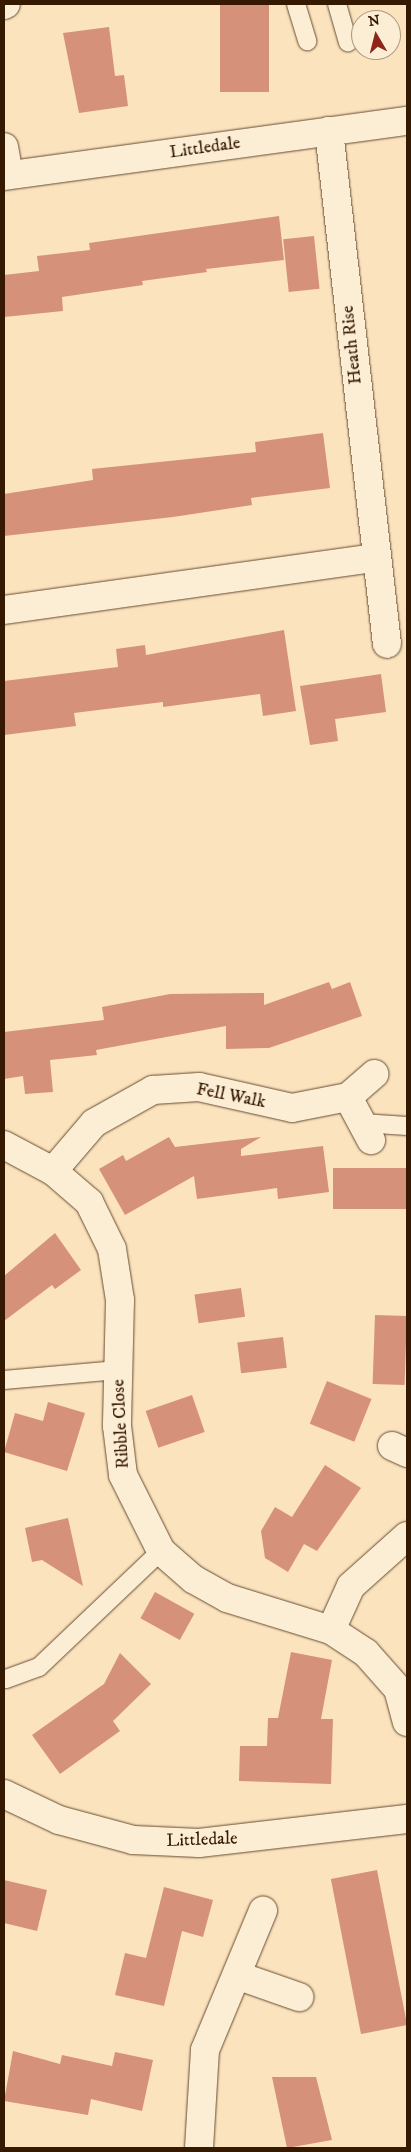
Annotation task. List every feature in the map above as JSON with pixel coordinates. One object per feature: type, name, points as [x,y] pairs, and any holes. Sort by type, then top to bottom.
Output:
[{"type":"street","name":"Littledale","points":[[7,175],[407,121]]},
{"type":"street","name":"Heath Rise","points":[[329,132],[374,558],[387,644]]},
{"type":"street","points":[[4,147],[7,175]]},
{"type":"street","points":[[4,610],[374,558]]},
{"type":"street","points":[[366,1131],[348,1097],[374,1074]]},
{"type":"street","name":"Fell Walk","points":[[53,1171],[94,1123],[153,1090],[199,1087],[292,1108],[348,1097]]},
{"type":"street","name":"Ribble Close","points":[[4,1145],[53,1171],[89,1202],[112,1249],[120,1300],[117,1426],[123,1475],[161,1551],[193,1578],[227,1598],[331,1630],[366,1653],[398,1689],[407,1722]]},
{"type":"street","points":[[331,1630],[351,1586],[407,1536]]},
{"type":"street","name":"Littledale","points":[[4,1794],[59,1820],[133,1840],[199,1843],[407,1819]]},
{"type":"street","points":[[199,2148],[205,2050],[240,1976],[263,1911]]},
{"type":"street","points":[[240,1976],[299,1996]]},
{"type":"lane","points":[[296,4],[307,41]]},
{"type":"lane","points":[[337,4],[348,42]]},
{"type":"lane","points":[[366,1131],[407,1126]]},
{"type":"lane","points":[[4,1380],[118,1370]]},
{"type":"lane","points":[[6,1679],[39,1667],[161,1551]]},
{"type":"building","points":[[220,4],[269,4],[269,92],[220,92]]},
{"type":"building","points":[[109,27],[115,76],[124,75],[128,106],[79,113],[63,33]]},
{"type":"building","points":[[279,216],[284,260],[206,269],[207,272],[142,281],[143,285],[62,297],[63,311],[4,317],[4,275],[39,271],[37,256],[90,250],[89,243]]},
{"type":"building","points":[[314,236],[320,289],[289,292],[283,239]]},
{"type":"building","points":[[323,433],[330,488],[251,498],[252,505],[173,517],[4,536],[4,494],[93,480],[92,469],[256,452],[255,442]]},
{"type":"building","points":[[284,630],[296,711],[263,716],[260,694],[163,707],[163,702],[74,713],[76,726],[4,735],[4,681],[118,667],[116,649],[145,645],[146,655]]},
{"type":"building","points":[[381,674],[386,712],[335,719],[338,741],[310,745],[300,686]]},
{"type":"building","points":[[329,982],[332,989],[350,982],[362,1016],[269,1048],[226,1049],[226,1026],[96,1050],[97,1055],[50,1060],[53,1092],[25,1094],[23,1076],[4,1079],[4,1032],[104,1020],[102,1007],[170,994],[264,993],[264,1005]]},
{"type":"building","points":[[169,1137],[175,1147],[261,1137],[241,1149],[241,1156],[323,1146],[329,1192],[278,1199],[277,1188],[197,1199],[194,1176],[125,1215],[99,1169],[123,1155],[126,1161]]},
{"type":"building","points":[[333,1168],[407,1168],[407,1209],[333,1209]]},
{"type":"building","points":[[55,1233],[81,1270],[55,1289],[52,1285],[4,1321],[4,1276]]},
{"type":"building","points":[[241,1288],[245,1317],[198,1323],[194,1295]]},
{"type":"building","points":[[375,1315],[407,1316],[405,1385],[373,1384]]},
{"type":"building","points":[[283,1337],[287,1368],[241,1373],[237,1343]]},
{"type":"building","points":[[327,1381],[372,1399],[354,1442],[310,1424]]},
{"type":"building","points":[[192,1395],[205,1432],[158,1448],[146,1411]]},
{"type":"building","points":[[48,1402],[85,1413],[67,1471],[4,1452],[15,1413],[43,1421]]},
{"type":"building","points":[[325,1465],[361,1488],[317,1551],[304,1544],[288,1572],[265,1558],[261,1531],[275,1507],[292,1517]]},
{"type":"building","points":[[68,1518],[83,1586],[42,1560],[32,1562],[25,1528]]},
{"type":"building","points":[[155,1592],[194,1614],[180,1640],[140,1618]]},
{"type":"building","points":[[291,1652],[332,1660],[321,1719],[333,1719],[331,1784],[239,1781],[240,1746],[267,1746],[268,1718],[278,1718]]},
{"type":"building","points":[[120,1653],[151,1684],[113,1721],[120,1731],[60,1774],[32,1735],[104,1684]]},
{"type":"building","points":[[377,1870],[407,2025],[361,2034],[331,1879]]},
{"type":"building","points":[[4,1880],[47,1890],[37,1931],[4,1923]]},
{"type":"building","points":[[164,1887],[213,1900],[203,1937],[182,1931],[164,2006],[115,1995],[125,1953],[146,1958]]},
{"type":"building","points":[[13,2051],[60,2064],[62,2055],[112,2066],[115,2052],[153,2060],[142,2111],[91,2099],[88,2115],[4,2101]]},
{"type":"building","points":[[272,2077],[316,2077],[332,2140],[287,2148]]}]
